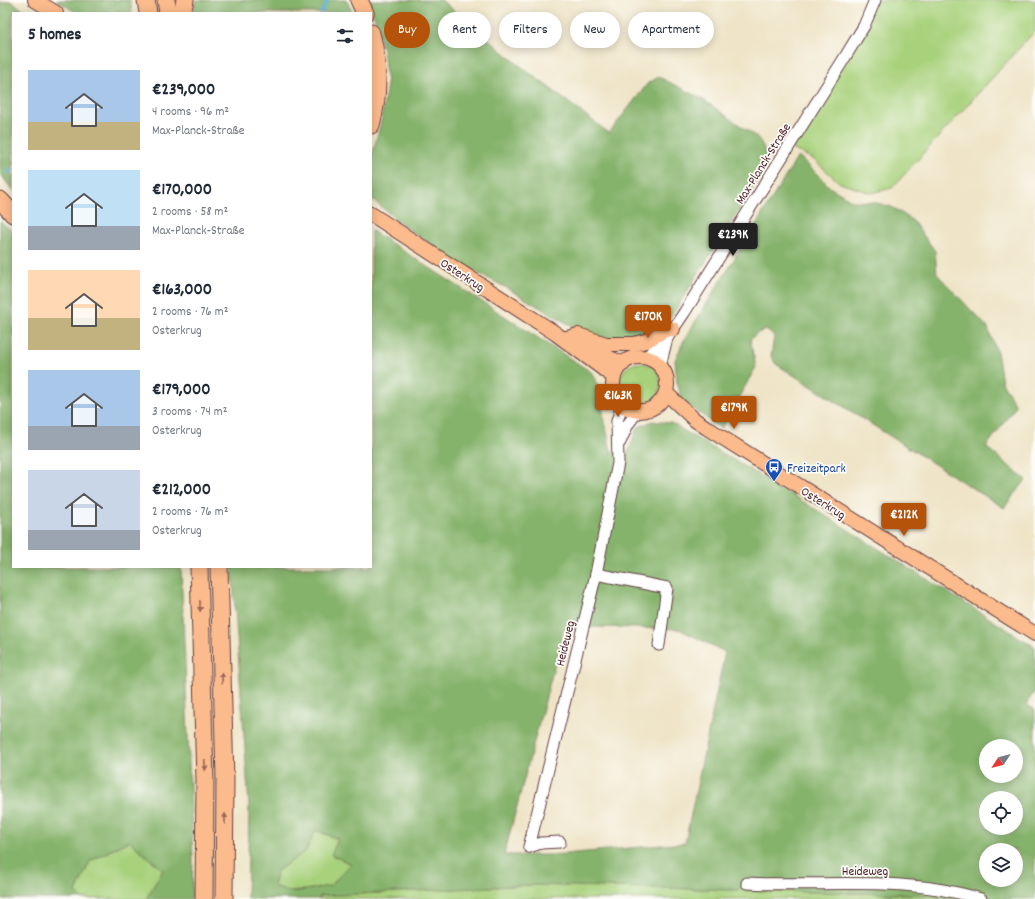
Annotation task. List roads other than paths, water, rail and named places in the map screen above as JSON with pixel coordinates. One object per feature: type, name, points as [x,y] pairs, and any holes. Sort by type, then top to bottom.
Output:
[{"type":"highway","points":[[146,0],[148,12]]},
{"type":"highway","points":[[166,0],[168,12]]},
{"type":"highway","points":[[182,12],[185,0]]},
{"type":"highway","points":[[359,0],[365,12]]},
{"type":"highway","points":[[372,39],[375,58],[376,85],[375,111],[372,122]]},
{"type":"highway","points":[[0,200],[12,213]]},
{"type":"highway","points":[[199,568],[205,781],[204,896]]},
{"type":"highway","points":[[219,568],[225,779],[224,896]]},
{"type":"main road","points":[[35,0],[54,12]]},
{"type":"main road","name":"Osterkrug","points":[[372,215],[561,336],[614,377]]},
{"type":"main road","points":[[561,336],[578,335],[606,344],[634,344],[646,341],[666,330],[670,334]]},
{"type":"main road","name":"Osterkrug","points":[[561,336],[623,364]]},
{"type":"main road","points":[[637,357],[645,358],[652,360],[660,366],[667,377],[666,393],[658,406],[647,411],[638,411],[622,405],[614,390],[614,377],[623,364],[637,357]]},
{"type":"main road","name":"Osterkrug","points":[[666,393],[695,420],[1035,634]]},
{"type":"main road","name":"Osterkrug","points":[[658,406],[695,420]]},
{"type":"street","name":"Max-Planck-Straße","points":[[645,358],[670,334],[842,62],[864,26],[875,0]]},
{"type":"street","name":"Max-Planck-Straße","points":[[660,366],[670,334]]},
{"type":"street","name":"Heideweg","points":[[560,842],[541,843],[528,848],[596,574],[618,463],[619,445],[617,421],[622,405]]},
{"type":"street","name":"Heideweg","points":[[619,445],[628,424],[638,411]]},
{"type":"street","points":[[596,574],[667,588],[659,645]]},
{"type":"street","name":"Heideweg","points":[[747,883],[911,884],[961,893],[981,899]]},
{"type":"waterway","points":[[322,12],[328,0]]},
{"type":"waterway","points":[[7,173],[12,170]]},
{"type":"place","name":"Freizeitpark","points":[[774,482]]}]
